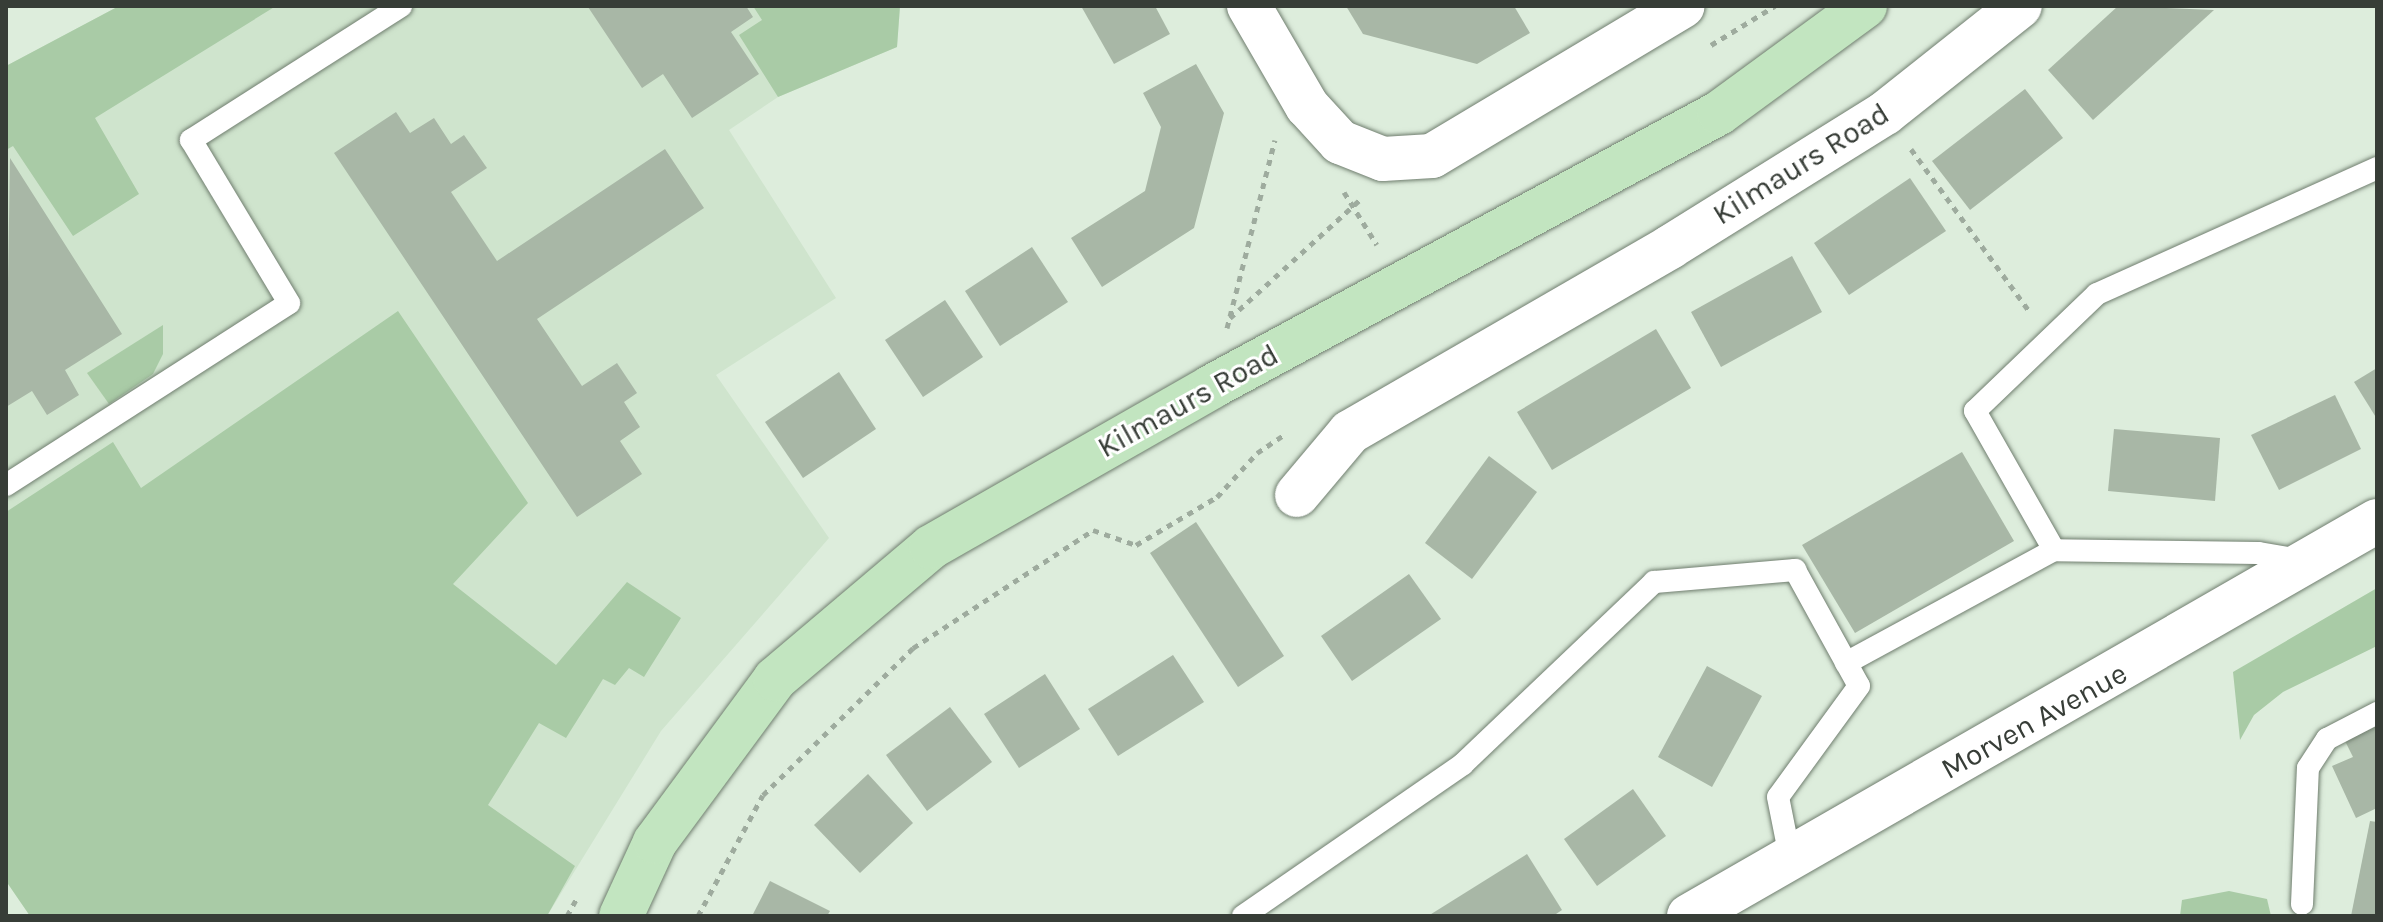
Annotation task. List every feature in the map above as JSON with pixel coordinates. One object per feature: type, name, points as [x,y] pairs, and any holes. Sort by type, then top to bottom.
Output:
[{"type":"main road","name":"Kilmaurs Road","points":[[621,916],[655,842],[775,679],[931,547],[1211,387],[1719,113],[1865,6]]},
{"type":"street","points":[[1249,6],[1291,78],[1340,142],[1383,159],[1432,156],[1683,6]]},
{"type":"street","name":"Kilmaurs Road","points":[[1297,495],[1350,432],[1670,247],[1885,113],[2020,6]]},
{"type":"street","name":"Morven Avenue","points":[[1698,915],[1790,857],[2377,521]]},
{"type":"lane","points":[[6,485],[289,303],[191,140],[401,6]]},
{"type":"lane","points":[[2054,550],[1975,411],[2097,294],[2377,168]]},
{"type":"lane","points":[[1846,663],[2054,550],[2258,553],[2309,561]]},
{"type":"lane","points":[[1243,916],[1463,764],[1654,582],[1795,570],[1859,686],[1778,797],[1790,857]]},
{"type":"lane","points":[[2302,904],[2308,768],[2327,739],[2377,713]]},
{"type":"path","points":[[1211,387],[1291,78]]},
{"type":"path","points":[[1885,113],[2050,339]]},
{"type":"path","points":[[1229,319],[1407,157]]},
{"type":"path","points":[[698,916],[763,795],[913,648],[1093,530],[1136,545],[1217,497],[1257,453],[1296,427]]},
{"type":"shaded area","points":[[119,6],[900,6],[897,47],[778,97],[729,130],[836,298],[716,375],[829,538],[661,731],[547,916],[30,916],[6,881],[6,66]]},
{"type":"shaded area","points":[[119,6],[276,6],[95,118],[139,194],[73,236],[13,146],[6,150],[6,66]]},
{"type":"shaded area","points":[[753,6],[900,6],[897,47],[778,97],[739,35],[762,20]]},
{"type":"shaded area","points":[[398,311],[528,503],[453,584],[556,665],[627,582],[681,618],[644,677],[629,668],[615,685],[603,679],[566,738],[539,723],[488,805],[575,866],[547,916],[30,916],[6,881],[6,512],[113,442],[141,488]]},
{"type":"shaded area","points":[[163,325],[163,354],[153,374],[109,404],[87,373]]},
{"type":"shaded area","points":[[2377,588],[2377,646],[2283,692],[2254,715],[2240,740],[2233,672]]},
{"type":"shaded area","points":[[2229,891],[2267,899],[2271,916],[2180,916],[2182,900]]},
{"type":"building","points":[[746,6],[753,17],[731,32],[759,74],[692,118],[663,74],[642,88],[588,7]]},
{"type":"building","points":[[1081,6],[1155,6],[1170,34],[1114,64]]},
{"type":"building","points":[[1346,6],[1514,6],[1530,33],[1477,64],[1363,34]]},
{"type":"building","points":[[2118,6],[2214,10],[2093,120],[2048,70]]},
{"type":"building","points":[[1196,64],[1224,113],[1194,228],[1102,287],[1071,238],[1145,191],[1161,127],[1143,93]]},
{"type":"building","points":[[2025,89],[2063,138],[1970,210],[1932,161]]},
{"type":"building","points":[[396,112],[410,133],[434,118],[451,144],[464,135],[487,168],[451,192],[497,261],[665,149],[704,208],[537,319],[582,386],[617,363],[637,393],[624,402],[640,427],[620,441],[642,474],[577,517],[334,153]]},
{"type":"building","points":[[10,158],[122,334],[65,370],[79,395],[47,415],[32,391],[6,407]]},
{"type":"building","points":[[1910,178],[1946,231],[1849,295],[1814,243]]},
{"type":"building","points":[[1032,247],[1068,302],[1000,346],[965,291]]},
{"type":"building","points":[[1792,256],[1822,312],[1721,367],[1691,312]]},
{"type":"building","points":[[945,300],[983,357],[923,397],[885,340]]},
{"type":"building","points":[[1656,329],[1691,388],[1552,470],[1517,412]]},
{"type":"building","points":[[2377,368],[2377,419],[2354,382]]},
{"type":"building","points":[[839,372],[876,429],[803,478],[765,422]]},
{"type":"building","points":[[2335,395],[2361,449],[2279,490],[2251,435]]},
{"type":"building","points":[[2114,429],[2220,438],[2215,501],[2108,491]]},
{"type":"building","points":[[1962,452],[2014,541],[1855,633],[1802,545]]},
{"type":"building","points":[[1489,456],[1537,492],[1472,579],[1425,543]]},
{"type":"building","points":[[1196,522],[1284,656],[1238,687],[1150,553]]},
{"type":"building","points":[[1409,574],[1441,619],[1352,681],[1321,636]]},
{"type":"building","points":[[1173,655],[1204,702],[1118,756],[1088,709]]},
{"type":"building","points":[[1707,666],[1762,696],[1712,787],[1658,757]]},
{"type":"building","points":[[1045,674],[1080,729],[1019,768],[984,714]]},
{"type":"building","points":[[950,707],[992,762],[927,811],[886,755]]},
{"type":"building","points":[[2377,726],[2377,808],[2356,818],[2332,766],[2353,757],[2345,741]]},
{"type":"building","points":[[868,774],[913,823],[860,873],[814,825]]},
{"type":"building","points":[[1633,789],[1666,836],[1597,886],[1564,839]]},
{"type":"building","points":[[2370,821],[2377,822],[2377,916],[2351,916]]},
{"type":"building","points":[[1527,854],[1562,910],[1553,916],[1428,916]]},
{"type":"building","points":[[770,881],[830,911],[827,916],[752,916]]}]
